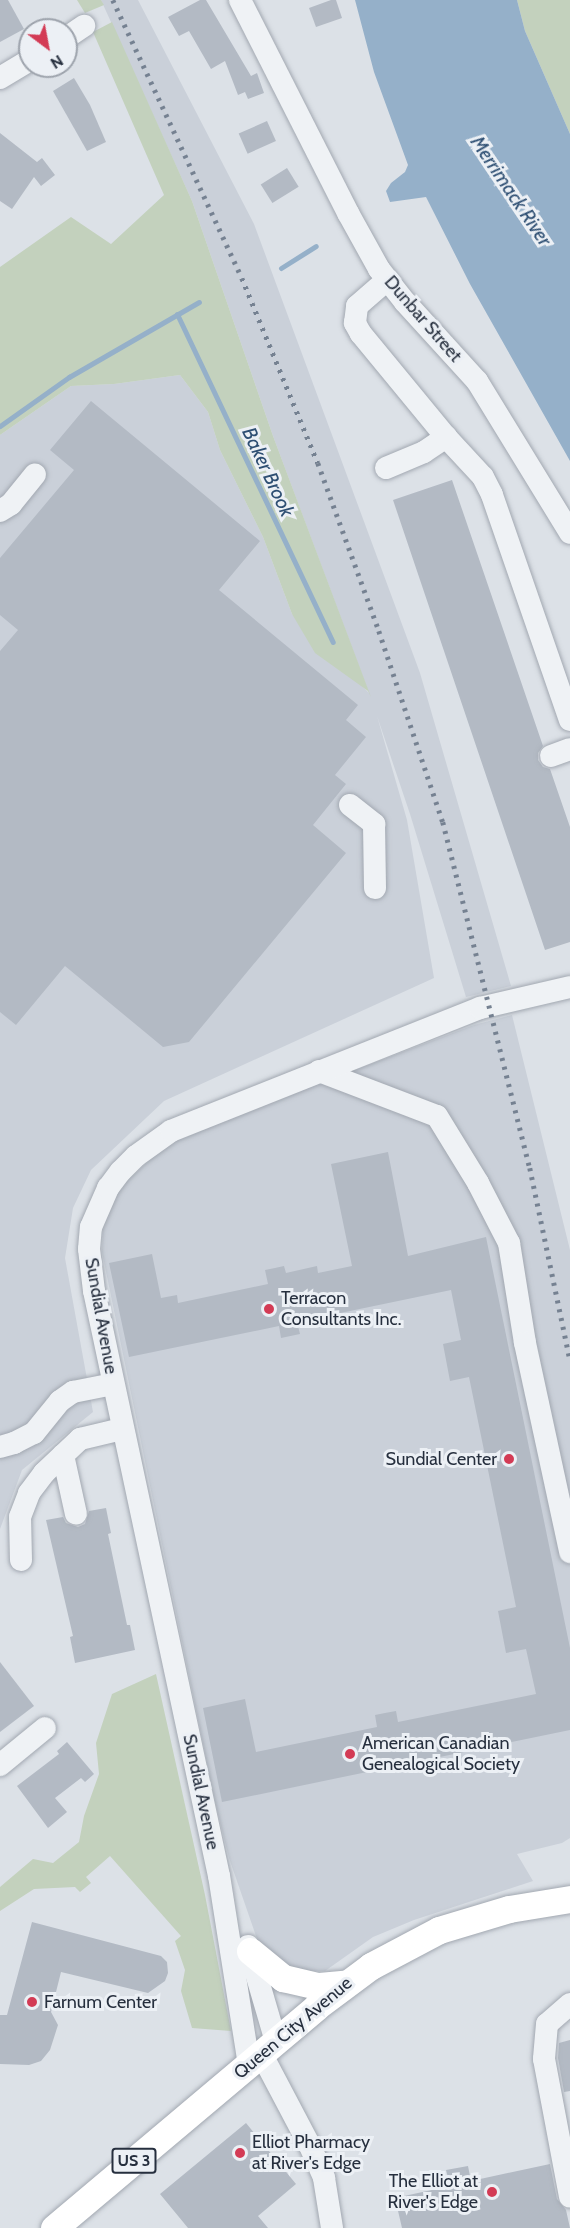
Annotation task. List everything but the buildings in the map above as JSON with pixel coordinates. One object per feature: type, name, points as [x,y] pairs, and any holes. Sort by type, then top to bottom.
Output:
[{"type":"main road","name":"Queen City Avenue","points":[[54,2228],[344,1984],[405,1946],[440,1930],[509,1909],[564,1900]]},
{"type":"main road","points":[[250,1952],[283,1978],[319,1986],[344,1984]]},
{"type":"street","name":"Dunbar Street","points":[[240,0],[348,213],[387,280],[477,381],[570,533]]},
{"type":"street","points":[[0,78],[18,67]]},
{"type":"street","points":[[387,280],[357,306],[355,323],[361,334],[446,437],[483,477],[492,495],[570,720]]},
{"type":"street","points":[[386,468],[424,452],[446,437]]},
{"type":"street","points":[[0,511],[11,504],[35,474]]},
{"type":"street","points":[[350,805],[374,824],[375,888]]},
{"type":"street","name":"Sundial Avenue","points":[[262,2054],[219,1876],[122,1429],[94,1292],[89,1249],[91,1227],[108,1188],[136,1156],[171,1131],[490,1005],[570,987]]},
{"type":"street","points":[[319,1071],[437,1116],[478,1183],[509,1243],[525,1343],[570,1552]]},
{"type":"street","points":[[0,1447],[34,1433],[60,1401],[73,1392],[113,1384]]},
{"type":"street","points":[[21,1560],[20,1517],[29,1493],[44,1473],[80,1439],[122,1429]]},
{"type":"street","points":[[63,1455],[76,1514]]},
{"type":"street","points":[[0,1765],[45,1728]]},
{"type":"street","name":"Sundial Avenue","points":[[219,1876],[250,1952],[262,2054]]},
{"type":"street","points":[[570,2004],[547,2024],[544,2060],[570,2197]]},
{"type":"street","points":[[262,2054],[324,2178],[332,2228]]},
{"type":"shaded area","points":[[101,0],[138,0],[254,224],[420,673],[511,986],[466,997],[410,814],[377,716],[407,820],[434,978],[164,1101],[91,1170],[73,1208],[65,1258],[93,1412],[22,1470],[0,1529],[0,435],[71,386],[114,384],[180,375],[208,412],[220,450],[263,537],[292,614],[369,693],[273,436],[192,201]]},
{"type":"shaded area","name":"Sundial Center","points":[[512,1015],[570,1250],[570,1838],[562,1843],[517,1854],[533,1881],[414,1920],[373,1937],[325,1971],[291,1971],[263,1948],[256,1936],[229,1858],[215,1802],[102,1252],[103,1226],[115,1197],[125,1183],[156,1154],[183,1135],[474,1025]]},
{"type":"green space","points":[[77,0],[101,0],[104,5],[85,13]]},
{"type":"green space","points":[[517,0],[570,0],[570,134],[525,31]]},
{"type":"green space","points":[[112,22],[192,201],[273,436],[371,697],[368,691],[315,653],[292,614],[263,537],[220,450],[208,412],[180,375],[114,384],[71,386],[0,435],[0,267],[71,217],[111,244],[164,195],[93,32]]},
{"type":"green space","points":[[156,1674],[205,1895],[231,2031],[192,2028],[181,1991],[185,1970],[175,1941],[181,1936],[110,1856],[86,1877],[91,1883],[80,1892],[75,1887],[34,1889],[0,1911],[0,1887],[33,1859],[53,1863],[79,1842],[84,1816],[99,1774],[96,1743],[112,1694]]},
{"type":"water","name":"Merrimack River","points":[[355,0],[517,0],[525,31],[570,134],[570,461],[470,284],[426,197],[390,202],[386,191],[391,183],[405,172],[408,165],[374,72]]},
{"type":"waterway","name":"Baker Brook","points":[[281,268],[316,246]]},
{"type":"waterway","name":"Baker Brook","points":[[0,426],[69,377],[199,302]]},
{"type":"waterway","name":"Baker Brook","points":[[177,314],[333,642]]},
{"type":"railway","points":[[113,0],[242,278],[318,463],[379,631],[443,822],[530,1168],[570,1360]]},
{"type":"place","name":"Terracon Consultants Inc.","points":[[269,1309]]},
{"type":"place","name":"Sundial Center","points":[[509,1459]]},
{"type":"place","name":"American Canadian Genealogical Society","points":[[350,1754]]},
{"type":"place","name":"Farnum Center","points":[[32,2002]]},
{"type":"place","name":"Elliot Pharmacy at River's Edge","points":[[240,2153]]},
{"type":"place","name":"The Elliot at River's Edge","points":[[492,2192]]}]
